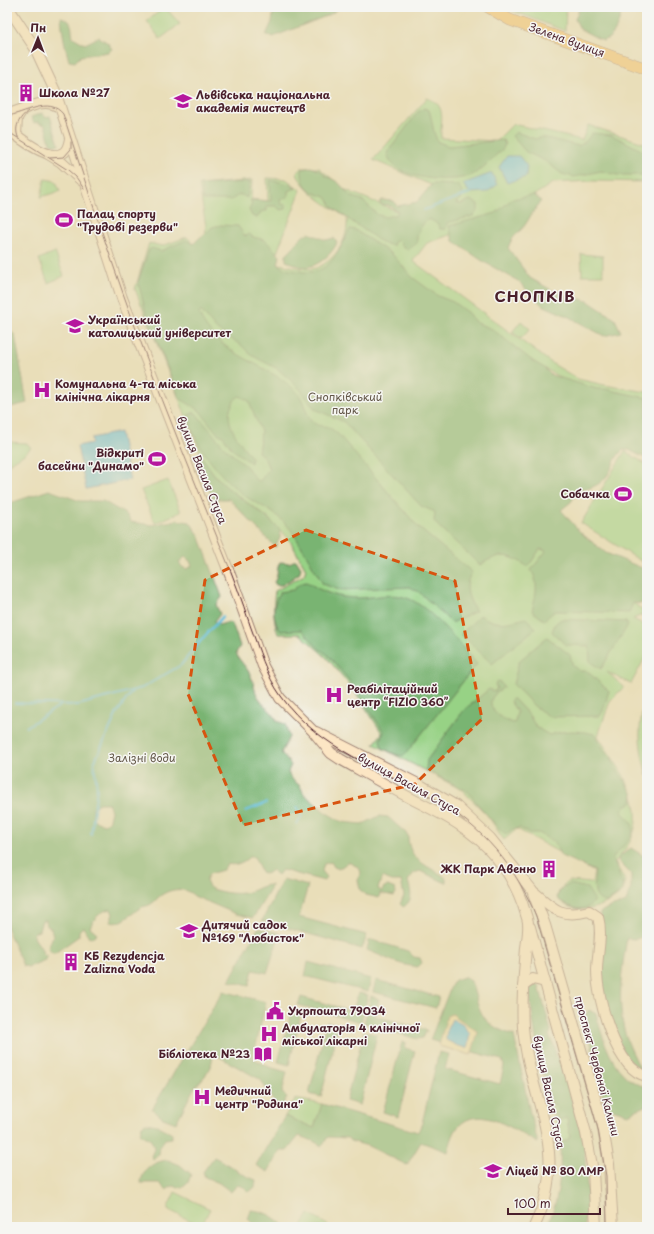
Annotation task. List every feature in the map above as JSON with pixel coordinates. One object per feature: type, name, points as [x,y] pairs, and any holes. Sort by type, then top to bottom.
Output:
[{"type":"main road","points":[[8,7],[35,48],[55,91],[70,139],[67,149],[63,154],[46,154]]},
{"type":"main road","name":"Зелена вулиця","points":[[488,7],[510,20],[647,69]]},
{"type":"main road","points":[[7,114],[41,103],[55,104],[59,107]]},
{"type":"main road","points":[[16,135],[17,118],[22,110]]},
{"type":"main road","points":[[7,128],[73,171],[83,183]]},
{"type":"main road","name":"вулиця Василя Стуса","points":[[70,139],[83,183],[139,344],[234,585],[263,666],[280,698],[331,753],[445,816],[480,840],[495,856],[509,876],[528,920],[523,986],[523,1027],[527,1055],[545,1125],[550,1157],[545,1197],[534,1227]]},
{"type":"main road","name":"вулиця Василя Стуса","points":[[312,731],[422,786],[465,813],[490,838],[532,890],[544,920]]},
{"type":"main road","points":[[532,890],[564,914]]},
{"type":"main road","points":[[544,920],[564,914],[577,914],[589,911],[598,917],[600,932],[598,985],[605,1018],[623,1056],[636,1072],[647,1076]]},
{"type":"main road","points":[[528,920],[579,1101],[590,1151],[596,1227]]},
{"type":"main road","name":"проспект Червоної Калини","points":[[544,920],[605,1138],[610,1174],[613,1227]]},
{"type":"main road","points":[[523,986],[533,979],[545,982]]},
{"type":"main road","points":[[555,1020],[570,1014]]},
{"type":"highlighted area","points":[[306,530],[455,581],[482,719],[415,784],[243,825],[188,694],[205,580]]},
{"type":"green space","points":[[165,7],[180,24],[160,39],[147,21]]},
{"type":"green space","points":[[274,7],[336,7],[338,9],[329,15],[273,37],[266,35],[272,22]]},
{"type":"green space","points":[[503,7],[564,7],[566,9],[565,31]]},
{"type":"green space","points":[[580,7],[623,7],[619,22],[614,32],[608,39],[603,41],[580,29],[575,19]]},
{"type":"green space","points":[[61,17],[70,22],[73,37],[85,44],[99,37],[108,43],[112,49],[109,52],[81,56],[75,62],[69,61]]},
{"type":"green space","name":"Снопківський парк","points":[[427,98],[434,101],[438,105],[442,114],[441,138],[496,141],[513,124],[582,140],[588,125],[647,144],[647,182],[592,181],[553,183],[519,205],[488,249],[450,235],[427,243],[413,261],[553,364],[578,379],[647,392],[647,398],[607,393],[571,384],[534,362],[461,476],[647,613],[633,619],[647,626],[647,654],[631,684],[607,672],[624,687],[610,701],[598,736],[622,772],[628,785],[636,812],[636,826],[631,840],[615,862],[625,881],[623,892],[607,903],[590,909],[581,910],[573,908],[557,898],[559,891],[568,881],[592,883],[594,872],[517,829],[504,840],[488,816],[462,790],[374,744],[382,733],[354,690],[327,658],[300,634],[278,634],[274,612],[275,591],[304,575],[306,569],[289,539],[268,518],[225,486],[205,464],[135,289],[149,243],[162,246],[187,237],[194,244],[204,247],[206,227],[199,185],[252,180],[251,199],[268,201],[267,178],[286,179],[301,190],[273,263],[297,268],[316,268],[323,265],[335,255],[346,234],[347,226],[347,218],[318,198],[306,187],[296,173],[301,168],[319,168],[346,190],[411,217],[438,188],[373,160]]},
{"type":"green space","points":[[424,108],[429,110],[438,142],[449,146],[503,140],[505,144],[503,149],[472,175],[463,178],[424,178],[399,169],[391,162],[387,153],[418,112]]},
{"type":"green space","points":[[42,113],[45,117],[50,116],[59,144],[55,145],[50,143],[45,125],[37,122],[34,123],[31,117]]},
{"type":"green space","points":[[516,132],[535,139],[542,137],[579,146],[586,141],[592,133],[612,135],[647,153],[647,175],[617,175],[601,171],[574,177],[562,174],[545,161],[526,152],[512,136]]},
{"type":"green space","points":[[311,167],[321,171],[326,176],[338,182],[350,196],[362,200],[378,215],[386,217],[397,214],[398,211],[388,205],[382,205],[379,202],[382,200],[394,201],[397,206],[417,202],[432,184],[458,185],[461,190],[462,197],[456,203],[461,204],[470,200],[478,204],[478,211],[473,216],[447,223],[446,229],[440,229],[438,224],[429,219],[424,224],[417,236],[417,243],[408,250],[401,245],[399,240],[394,242],[393,246],[381,242],[333,208],[326,197],[308,188],[303,180],[302,169]]},
{"type":"green space","points":[[45,179],[56,181],[60,191],[41,197]]},
{"type":"green space","points":[[270,180],[290,184],[297,188],[288,191],[288,197],[280,200],[281,204],[286,205],[286,209],[280,210],[276,206],[267,206],[267,211],[262,211],[257,218],[252,216],[249,210],[252,204],[250,200],[271,201]]},
{"type":"green space","points":[[250,182],[247,198],[239,195],[231,200],[203,200],[201,185]]},
{"type":"green space","points":[[534,195],[541,201],[525,225],[514,237],[508,248],[530,278],[557,293],[588,301],[615,319],[621,332],[604,336],[569,317],[542,305],[518,281],[484,262],[453,241],[449,226],[496,213],[512,199]]},
{"type":"green space","points":[[221,225],[238,226],[245,236],[249,234],[253,237],[265,240],[280,256],[278,264],[285,269],[309,272],[318,271],[325,267],[336,254],[350,229],[355,230],[392,254],[412,277],[438,296],[453,302],[468,313],[475,322],[492,329],[534,362],[543,367],[551,375],[597,389],[605,389],[647,398],[647,459],[629,450],[623,450],[617,457],[608,474],[601,482],[593,487],[578,491],[571,502],[561,510],[581,533],[606,553],[647,570],[647,604],[633,603],[629,613],[555,611],[544,620],[532,611],[536,585],[534,575],[531,570],[546,551],[540,549],[528,567],[516,559],[505,556],[493,558],[480,565],[438,526],[434,521],[435,512],[421,506],[344,422],[315,409],[300,389],[278,369],[251,355],[241,345],[217,330],[201,311],[199,314],[206,327],[216,338],[239,355],[277,377],[294,389],[303,401],[311,420],[317,425],[326,426],[338,434],[419,528],[472,572],[469,577],[467,587],[469,597],[476,611],[452,623],[419,592],[410,587],[339,590],[323,584],[300,544],[286,524],[272,512],[248,498],[229,482],[202,450],[191,426],[188,415],[195,412],[224,447],[247,467],[256,480],[260,481],[269,469],[264,457],[258,452],[261,432],[249,401],[240,396],[236,399],[232,405],[230,419],[234,433],[252,458],[251,463],[232,449],[223,436],[217,433],[199,410],[179,398],[145,309],[138,282],[149,250],[152,248],[161,251],[186,240],[194,244],[212,227]]},
{"type":"green space","points":[[309,233],[326,240],[334,238],[337,243],[332,252],[324,260],[309,267],[298,266],[286,261],[286,255],[302,237]]},
{"type":"green space","points":[[55,252],[64,276],[48,283],[39,259]]},
{"type":"green space","points":[[581,254],[603,256],[603,275],[582,275]]},
{"type":"green space","points":[[521,321],[530,329],[521,339],[512,332]]},
{"type":"green space","points":[[7,331],[10,331],[15,335],[27,403],[7,408]]},
{"type":"green space","points":[[7,442],[27,443],[31,448],[7,466]]},
{"type":"green space","name":"Собачка","points":[[625,451],[647,465],[647,565],[581,523]]},
{"type":"green space","points":[[196,455],[199,455],[202,458],[220,481],[266,517],[280,530],[280,538],[275,547],[229,499],[217,499],[212,497],[196,459]]},
{"type":"green space","points":[[168,480],[181,512],[155,523],[141,490]]},
{"type":"green space","name":"Залізні води","points":[[49,490],[80,501],[103,501],[127,515],[131,522],[152,525],[177,520],[190,522],[199,535],[222,597],[216,605],[220,614],[214,622],[219,625],[229,622],[233,626],[240,646],[236,653],[250,674],[257,696],[273,714],[277,721],[285,724],[289,737],[281,753],[291,765],[288,772],[290,777],[300,786],[304,794],[325,812],[342,822],[363,824],[379,816],[388,817],[408,835],[411,850],[418,860],[446,878],[446,883],[420,871],[414,873],[408,881],[411,896],[409,902],[403,907],[400,904],[404,896],[401,881],[392,881],[382,877],[378,889],[382,891],[384,887],[388,886],[395,889],[396,893],[394,896],[380,893],[379,898],[366,895],[360,890],[358,880],[361,872],[358,867],[348,862],[339,869],[334,867],[331,862],[324,864],[322,871],[327,877],[324,881],[282,870],[278,875],[272,870],[266,874],[261,872],[254,857],[249,857],[239,864],[227,864],[223,870],[209,874],[206,880],[212,889],[231,893],[247,892],[271,885],[270,890],[253,918],[236,914],[186,891],[173,890],[164,893],[150,905],[138,909],[127,918],[119,922],[110,922],[113,914],[111,909],[104,911],[96,918],[90,927],[97,933],[94,937],[89,937],[83,927],[79,931],[79,936],[55,953],[52,953],[48,948],[53,936],[51,928],[47,926],[46,920],[42,920],[39,931],[33,933],[43,954],[47,956],[45,960],[29,967],[23,966],[7,929],[7,504]],"holes":[[[185,557],[190,561],[192,566],[187,569],[182,567],[179,562]],[[99,803],[108,803],[111,811],[109,820],[105,824],[97,822],[93,818],[93,807]]]},
{"type":"green space","points":[[296,560],[301,568],[299,574],[282,585],[276,585],[274,582],[280,562],[289,563]]},
{"type":"green space","points":[[307,582],[325,592],[338,596],[358,598],[395,595],[416,602],[454,637],[477,664],[404,756],[397,755],[382,748],[380,740],[384,732],[355,688],[327,654],[319,649],[302,630],[280,631],[277,626],[274,616],[274,607],[280,592],[293,590],[301,583]]},
{"type":"green space","points":[[480,615],[491,621],[497,622],[526,618],[536,628],[492,664],[461,634]]},
{"type":"green space","points":[[561,619],[626,622],[628,625],[601,669],[590,662],[589,646],[566,645],[552,632],[555,624]]},
{"type":"green space","points":[[547,637],[570,655],[573,666],[580,671],[587,671],[609,691],[600,716],[550,717],[534,706],[513,684],[519,661]]},
{"type":"green space","points":[[499,681],[504,687],[494,695],[491,701],[492,708],[498,715],[510,722],[515,722],[517,712],[510,701],[513,698],[529,715],[536,727],[549,735],[572,731],[594,734],[606,753],[612,759],[615,767],[633,794],[632,802],[625,806],[622,812],[632,824],[632,834],[613,859],[623,885],[619,893],[607,902],[602,901],[596,895],[594,885],[595,871],[561,856],[554,842],[539,833],[529,833],[520,828],[513,829],[506,834],[487,815],[469,792],[426,770],[427,760],[464,710],[489,689],[494,691],[497,689],[495,684]]},
{"type":"green space","points":[[647,693],[647,776],[640,744],[640,726]]},
{"type":"green space","points":[[631,848],[647,858],[647,932],[638,938],[627,938],[621,979],[621,1007],[625,1034],[643,1075],[624,1056],[601,998],[600,913],[626,902],[631,888],[631,874],[618,861],[619,857]]},
{"type":"green space","points":[[283,879],[308,886],[299,917],[367,935],[362,949],[262,921]]},
{"type":"green space","points":[[570,884],[587,888],[594,899],[587,908],[582,909],[571,907],[557,898],[560,890]]},
{"type":"green space","points":[[258,928],[280,933],[267,973],[253,970],[249,986],[229,981]]},
{"type":"green space","points":[[372,940],[408,951],[414,957],[420,958],[422,963],[418,967],[410,966],[367,950],[369,941]]},
{"type":"green space","points":[[308,962],[371,979],[368,992],[305,976]]},
{"type":"green space","points":[[464,977],[471,981],[480,1009],[488,1022],[503,1031],[514,1035],[530,1113],[538,1143],[498,1122],[487,1118],[476,1117],[467,1120],[458,1127],[453,1136],[448,1152],[421,1142],[407,1165],[368,1146],[350,1141],[348,1138],[328,1137],[322,1146],[299,1136],[287,1151],[280,1151],[268,1172],[256,1165],[285,1116],[314,1128],[322,1104],[418,1132],[422,1123],[439,1052],[449,1054],[445,1069],[500,1084],[504,1066],[502,1060],[430,1040],[451,986],[455,980]]},
{"type":"green space","points":[[376,980],[439,997],[436,1008],[373,992]]},
{"type":"green space","points":[[536,984],[539,986],[551,1031],[549,1036],[555,1047],[556,1057],[560,1059],[584,1142],[589,1213],[585,1219],[585,1227],[546,1227],[551,1217],[559,1186],[560,1143],[568,1140],[570,1136],[567,1118],[559,1120],[556,1115],[557,1108],[550,1100],[537,1046],[529,989]]},
{"type":"green space","points":[[223,991],[266,1002],[253,1058],[269,1067],[287,1072],[282,1093],[287,1097],[279,1111],[261,1080],[214,1054],[211,1065],[205,1076],[194,1088],[176,1123],[163,1118],[152,1109]]},
{"type":"green space","points":[[358,993],[368,995],[361,1022],[298,1005],[301,997],[353,1011]]},
{"type":"green space","points":[[371,996],[379,999],[375,1016],[427,1030],[423,1038],[417,1039],[364,1023]]},
{"type":"green space","points":[[589,1010],[596,1014],[607,1048],[618,1068],[626,1077],[647,1087],[647,1105],[628,1114],[606,1107],[584,1016]]},
{"type":"green space","points":[[292,1012],[301,1014],[289,1065],[278,1062]]},
{"type":"green space","points":[[327,1022],[339,1024],[321,1097],[309,1094]]},
{"type":"green space","points":[[364,1031],[377,1035],[360,1105],[346,1101]]},
{"type":"green space","points":[[402,1042],[406,1043],[405,1048],[415,1051],[398,1117],[383,1112]]},
{"type":"green space","points":[[295,1099],[322,1104],[314,1128],[285,1116]]},
{"type":"green space","points":[[550,1100],[557,1108],[556,1115],[567,1118],[570,1136],[568,1140],[560,1143]]},
{"type":"green space","points":[[146,1123],[157,1125],[172,1134],[172,1138],[165,1139],[160,1146],[159,1154],[153,1159],[151,1156],[155,1147],[150,1139],[140,1134],[142,1125]]},
{"type":"green space","points":[[214,1157],[256,1180],[255,1187],[249,1192],[244,1187],[237,1185],[231,1192],[219,1183],[205,1177],[203,1172]]},
{"type":"green space","points":[[168,1160],[180,1165],[191,1174],[188,1183],[182,1188],[173,1186],[166,1190],[159,1183],[141,1183],[144,1174],[150,1167],[158,1162]]},
{"type":"green space","points":[[175,1192],[210,1209],[201,1226],[167,1209]]},
{"type":"green space","points":[[251,1210],[270,1215],[285,1227],[256,1227],[248,1219]]},
{"type":"green space","points":[[309,1214],[331,1227],[301,1227]]},
{"type":"sand","points":[[452,1014],[478,1032],[471,1055],[439,1046],[447,1016]]},
{"type":"water","points":[[507,156],[519,156],[527,166],[526,177],[507,183],[499,167]]},
{"type":"water","points":[[492,173],[497,185],[487,192],[470,193],[463,184]]},
{"type":"water","points":[[120,432],[130,480],[86,489],[77,446],[92,443],[91,438]]},
{"type":"water","points":[[452,1019],[463,1025],[470,1034],[467,1048],[458,1046],[446,1040],[447,1029]]},
{"type":"waterway","points":[[424,210],[470,193]]},
{"type":"waterway","points":[[15,703],[78,705],[142,688],[181,665],[223,616]]},
{"type":"waterway","points":[[91,834],[97,788],[94,763],[117,713],[132,691]]},
{"type":"waterway","points":[[26,727],[61,705]]},
{"type":"waterway","points":[[246,811],[266,803]]},
{"type":"waterway","points":[[297,807],[302,816],[297,824]]},
{"type":"tram line","points":[[7,116],[44,106],[51,106],[63,114],[132,319],[182,450],[234,579],[263,662],[281,696],[296,714],[313,730],[332,744],[437,801],[469,823],[483,836],[508,865],[528,898],[536,916],[598,1129],[606,1176],[607,1227]]},
{"type":"tram line","points":[[19,139],[17,135],[17,127],[22,117],[28,111]]},
{"type":"tram line","points":[[7,131],[68,170],[76,177],[84,189]]},
{"type":"tram line","points":[[50,158],[64,157],[71,149],[71,142]]},
{"type":"place","name":"Школа №27","points":[[26,93]]},
{"type":"place","name":"Львівська національна академія мистецтв","points":[[183,101]]},
{"type":"place","name":"Палац спорту \"Трудові резерви\"","points":[[64,220]]},
{"type":"place","name":"Український католицький університет","points":[[75,326]]},
{"type":"place","name":"Комунальна 4-та міська клінічна лікарня","points":[[42,390]]},
{"type":"place","name":"Відкриті басейни \"Динамо\"","points":[[157,459]]},
{"type":"place","name":"Собачка","points":[[623,494]]},
{"type":"place","name":"Реабілітаційний центр “FIZIO 360”","points":[[334,695]]},
{"type":"place","name":"ЖК Парк Авеню","points":[[549,869]]},
{"type":"place","name":"Дитячий садок №169 \"Любисток\"","points":[[189,931]]},
{"type":"place","name":"КБ Rezydencja Zalizna Voda","points":[[71,962]]},
{"type":"place","name":"Укрпошта 79034","points":[[275,1011]]},
{"type":"place","name":"Амбулаторія 4 клінічної міської лікарні","points":[[269,1034]]},
{"type":"place","name":"Бібліотека №23","points":[[263,1054]]},
{"type":"place","name":"Медичний центр \"Родина\"","points":[[202,1097]]},
{"type":"place","name":"Ліцей № 80 ЛМР","points":[[493,1171]]},
{"type":"district","name":"СНОПКІВ","points":[[535,297]]}]
